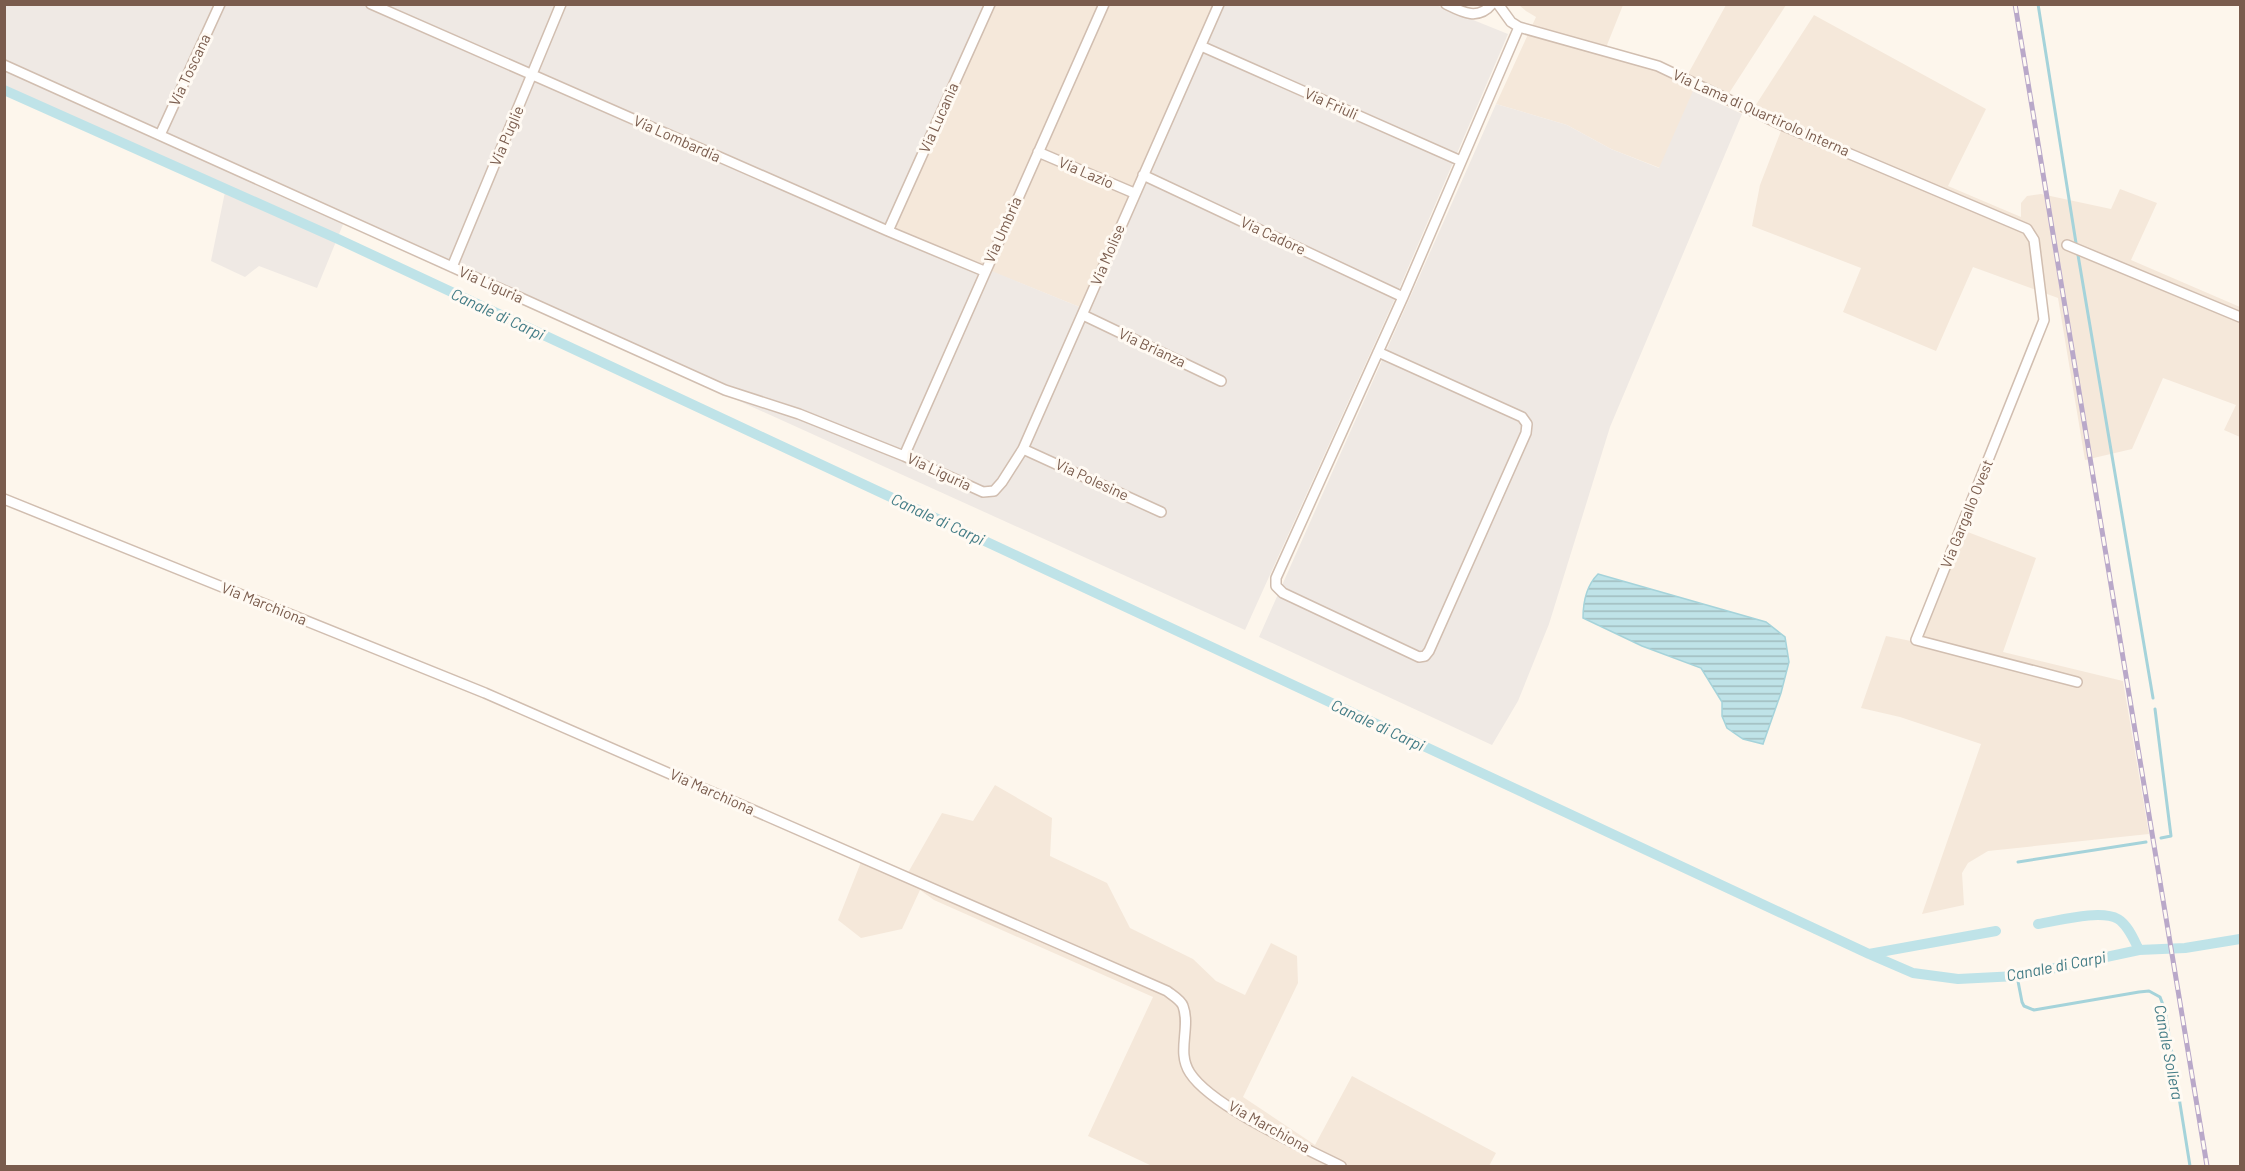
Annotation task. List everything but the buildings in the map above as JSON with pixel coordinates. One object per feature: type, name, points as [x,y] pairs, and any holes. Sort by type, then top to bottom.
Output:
[{"type":"street","name":"Via Toscana","points":[[160,135],[220,4]]},
{"type":"street","name":"Via Lombardia","points":[[371,4],[984,271]]},
{"type":"street","name":"Via Puglie","points":[[452,267],[561,4]]},
{"type":"street","name":"Via Lucania","points":[[888,231],[990,4]]},
{"type":"street","name":"Via Umbria","points":[[904,456],[1104,4]]},
{"type":"street","name":"Via Molise","points":[[983,492],[994,491],[1023,448],[1219,4]]},
{"type":"street","points":[[1446,4],[1471,14],[1480,13],[1492,4]]},
{"type":"street","points":[[1378,352],[1522,417],[1527,424],[1526,432],[1429,651],[1422,657],[1283,593],[1276,586],[1276,578],[1300,524],[1378,352],[1403,297],[1519,27],[1511,22],[1498,4]]},
{"type":"street","name":"Via Lama di Quartirolo Interna","points":[[1519,27],[1658,66],[1784,126],[2027,229]]},
{"type":"street","name":"Via Friuli","points":[[1201,46],[1461,161]]},
{"type":"street","name":"Via Liguria","points":[[4,65],[725,390],[799,414],[904,456],[983,492]]},
{"type":"street","name":"Via Lazio","points":[[1038,152],[1134,194]]},
{"type":"street","name":"Via Cadore","points":[[1143,175],[1403,297]]},
{"type":"street","name":"Via Gargallo Ovest","points":[[2027,229],[2034,240],[2044,320],[1916,640],[2077,682]]},
{"type":"street","points":[[2067,245],[2241,317]]},
{"type":"street","name":"Via Brianza","points":[[1083,315],[1221,381]]},
{"type":"street","name":"Via Polesine","points":[[1023,448],[1161,512]]},
{"type":"street","name":"Via Marchiona","points":[[4,499],[485,693],[1167,991],[1183,1004],[1186,1021],[1182,1046],[1189,1073],[1205,1089],[1234,1111],[1341,1167]]},
{"type":"shaded area","points":[[5,5],[987,5],[889,229],[1082,308],[1214,5],[1436,5],[1508,34],[1393,303],[1245,630],[344,222],[317,288],[259,266],[245,277],[211,261],[226,187],[5,86]]},
{"type":"shaded area","points":[[987,5],[1214,5],[1082,308],[889,230]]},
{"type":"shaded area","points":[[1519,5],[1623,5],[1603,55],[1657,71],[1683,83],[1726,5],[1786,5],[1724,101],[1750,114],[1814,15],[1986,109],[1948,186],[2021,217],[2021,203],[2027,196],[2041,194],[2111,209],[2120,189],[2157,203],[2131,260],[2240,307],[2240,437],[2224,430],[2236,405],[2163,378],[2132,449],[2085,460],[2058,298],[1973,267],[1936,351],[1843,312],[1861,268],[1752,226],[1760,185],[1781,131],[1694,91],[1660,168],[1611,149],[1567,125],[1496,104],[1536,17]]},
{"type":"shaded area","points":[[1693,91],[1742,114],[1610,427],[1549,624],[1518,701],[1492,745],[1259,637],[1496,104],[1567,125],[1611,149],[1659,168]]},
{"type":"shaded area","points":[[1965,531],[2036,558],[2003,652],[2123,681],[2149,834],[1988,851],[1968,863],[1962,873],[1964,905],[1922,914],[1981,744],[1900,717],[1861,708],[1886,636],[1921,643]]},
{"type":"shaded area","points":[[995,785],[1052,818],[1050,856],[1107,883],[1130,928],[1193,959],[1216,981],[1245,995],[1271,943],[1297,956],[1298,983],[1243,1097],[1315,1145],[1352,1076],[1496,1153],[1489,1166],[1152,1166],[1088,1136],[1153,997],[934,900],[920,890],[902,929],[861,938],[838,920],[863,857],[905,878],[942,813],[973,821]]},
{"type":"water","points":[[1598,574],[1766,622],[1785,637],[1789,662],[1763,744],[1743,739],[1727,728],[1722,716],[1722,702],[1701,668],[1642,646],[1583,618],[1586,594]]},
{"type":"waterway","points":[[2038,4],[2076,243]]},
{"type":"waterway","name":"Canale di Carpi","points":[[4,90],[338,239],[1913,973],[1958,979],[2017,976],[2139,950],[2185,948],[2240,939]]},
{"type":"waterway","points":[[2078,255],[2153,698]]},
{"type":"waterway","points":[[2155,709],[2171,836],[2161,838]]},
{"type":"waterway","points":[[2018,862],[2146,842]]},
{"type":"waterway","name":"Canale di Carpi","points":[[2038,924],[2090,915],[2110,916],[2125,925],[2139,950]]},
{"type":"waterway","name":"Canale di Carpi","points":[[1869,954],[1996,931]]},
{"type":"waterway","name":"Canale Soliera","points":[[2017,976],[2022,1002],[2024,1006],[2034,1010],[2139,992],[2149,991],[2160,997],[2165,1010],[2190,1166]]},
{"type":"railway","points":[[2015,4],[2207,1166]]}]
